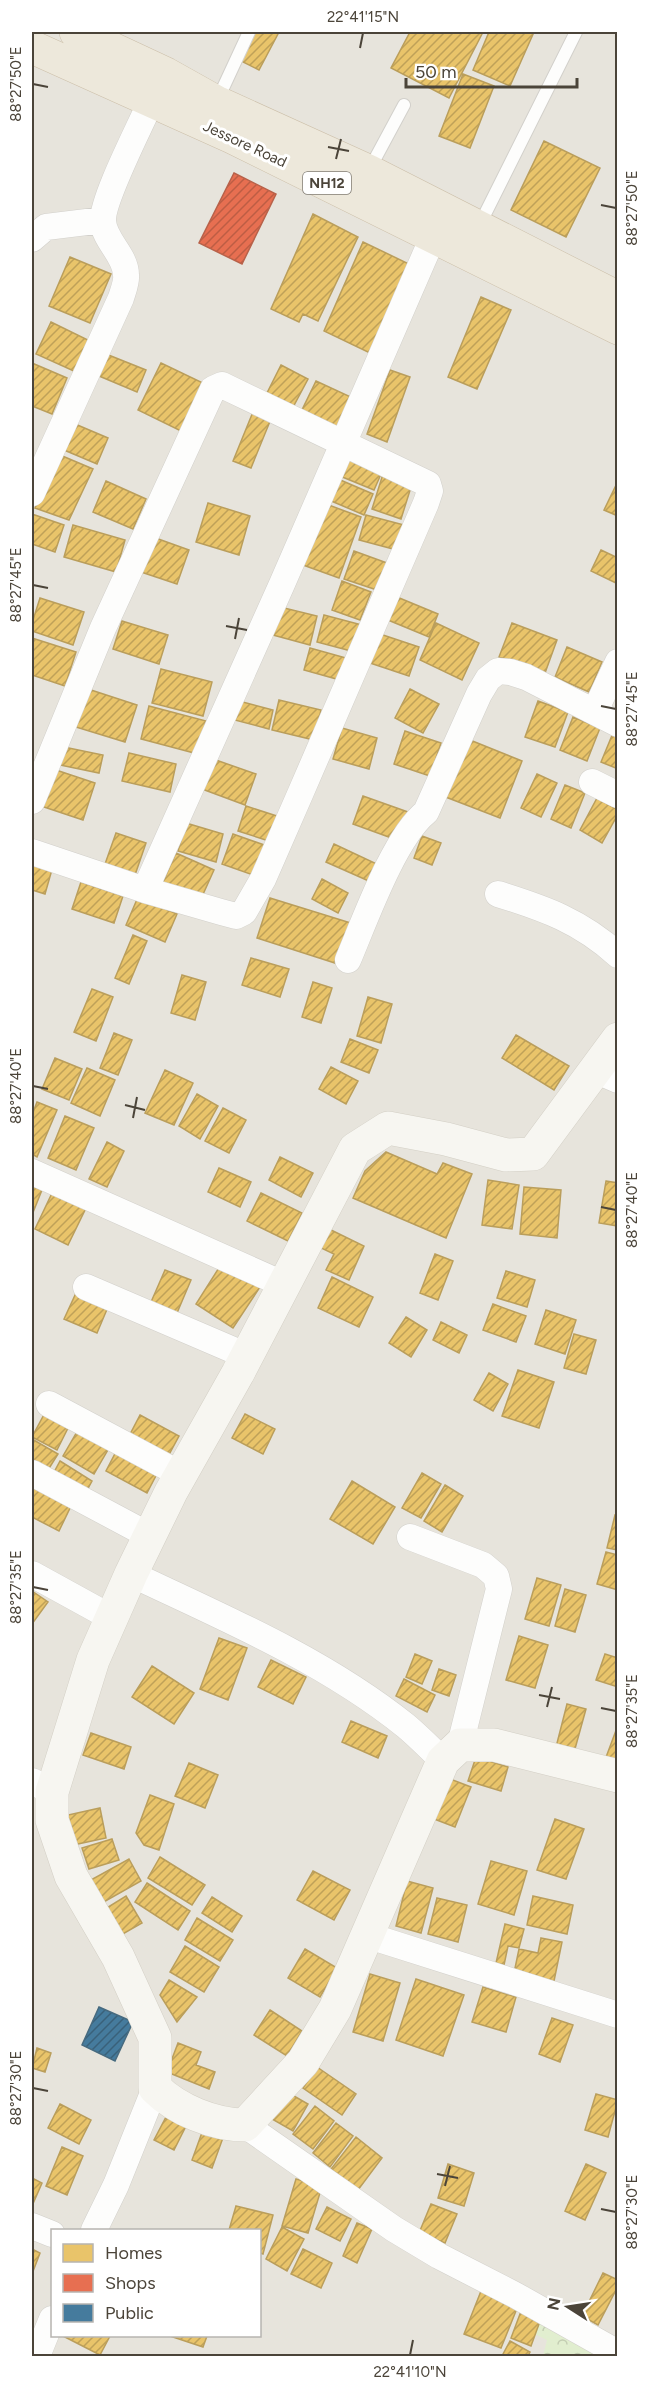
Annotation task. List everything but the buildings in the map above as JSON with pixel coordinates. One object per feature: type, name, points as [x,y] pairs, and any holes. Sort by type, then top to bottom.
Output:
[{"type":"highway","name":"Jessore Road","points":[[75,32],[166,74],[216,102],[369,171],[618,298]]},
{"type":"highway","name":"Jessore Road","points":[[32,47],[274,158],[618,328]]},
{"type":"street","points":[[32,493],[122,298],[126,275],[120,255],[107,234],[103,220],[109,196],[151,101]]},
{"type":"street","points":[[32,239],[46,227],[103,220]]},
{"type":"street","points":[[145,890],[433,237]]},
{"type":"street","points":[[32,801],[103,628],[213,389],[222,385],[426,482],[430,491],[263,879],[244,912],[236,916],[145,890],[32,852]]},
{"type":"street","points":[[595,711],[618,662]]},
{"type":"street","points":[[348,960],[380,886],[408,831],[415,820],[426,812],[488,679],[498,671],[510,672],[618,724]]},
{"type":"street","points":[[592,782],[618,795]]},
{"type":"street","points":[[498,894],[580,925],[597,936],[618,955]]},
{"type":"street","points":[[94,2229],[116,2185],[155,2088],[155,2038],[118,1957],[71,1876],[42,1787],[93,1660],[131,1574],[180,1474],[247,1356],[355,1149],[388,1128],[447,1139],[506,1155],[533,1154],[606,1075],[618,1039]]},
{"type":"street","points":[[32,1172],[285,1285]]},
{"type":"street","points":[[86,1287],[247,1356]]},
{"type":"street","points":[[49,1404],[180,1474]]},
{"type":"street","points":[[32,1473],[150,1536]]},
{"type":"street","points":[[245,2125],[303,2062],[335,2009],[366,1935],[452,1753],[499,1589],[496,1576],[483,1565],[410,1537]]},
{"type":"street","points":[[32,1574],[112,1618]]},
{"type":"street","points":[[131,1574],[246,1628],[321,1669],[408,1727],[452,1753],[494,1745],[618,1776]]},
{"type":"street","points":[[366,1935],[618,2015]]},
{"type":"street","points":[[155,2088],[168,2101],[211,2120],[232,2125],[245,2125],[412,2240],[618,2353]]},
{"type":"street","points":[[32,2226],[51,2234]]},
{"type":"street","points":[[37,2356],[51,2321]]},
{"type":"lane","points":[[216,102],[249,32]]},
{"type":"lane","points":[[478,227],[576,32]]},
{"type":"lane","points":[[369,171],[404,105]]},
{"type":"shaded area","points":[[32,32],[617,32],[617,2356],[32,2356]]},
{"type":"green space","points":[[534,2309],[617,2356],[543,2356],[547,2340],[520,2327]]}]
